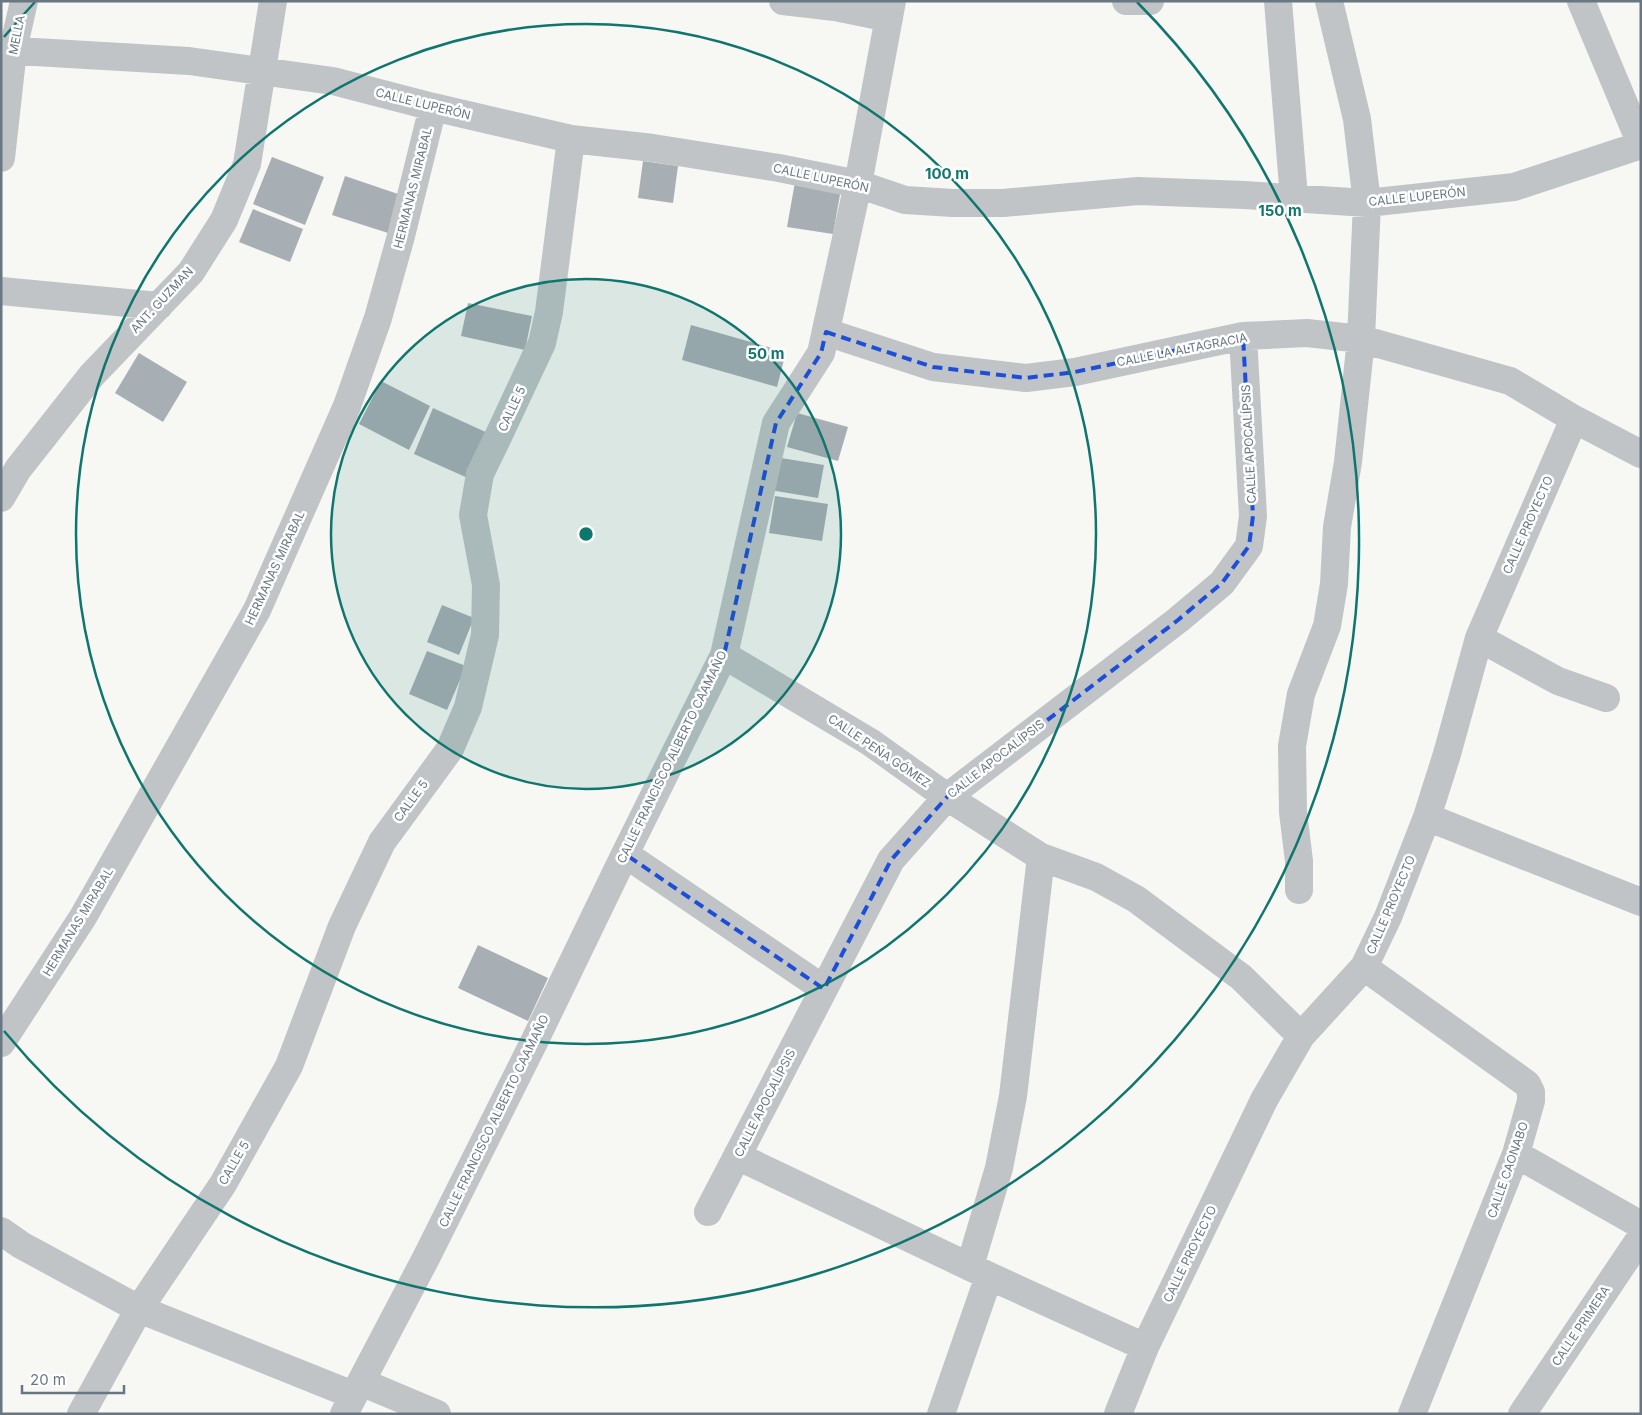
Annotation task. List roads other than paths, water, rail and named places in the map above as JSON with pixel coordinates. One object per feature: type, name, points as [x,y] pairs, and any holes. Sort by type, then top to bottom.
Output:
[{"type":"street","name":"MELLA","points":[[1,158],[7,50],[24,1]]},
{"type":"street","name":"ANT. GUZMAN","points":[[1,498],[10,468],[92,375],[191,272],[224,220],[247,164],[273,1]]},
{"type":"street","points":[[783,1],[835,7],[891,10]]},
{"type":"street","points":[[1126,1],[1150,1]]},
{"type":"street","points":[[1278,1],[1294,198]]},
{"type":"street","points":[[1299,890],[1293,812],[1292,746],[1301,694],[1327,626],[1334,584],[1337,527],[1348,462],[1361,339],[1367,203],[1357,119],[1330,1]]},
{"type":"street","points":[[1581,1],[1641,145]]},
{"type":"street","name":"CALLE FRANCISCO ALBERTO CAAMAÑO","points":[[353,1397],[426,1258],[535,1040],[724,655],[776,423],[821,353],[858,184],[891,10]]},
{"type":"street","name":"CALLE LUPERÓN","points":[[7,50],[190,61],[333,81],[433,107],[571,139],[653,148],[779,168],[858,184],[905,200],[953,203],[1003,202],[1138,191],[1367,203],[1514,187],[1641,145]]},
{"type":"street","name":"HERMANAS MIRABAL","points":[[1,1043],[83,917],[257,610],[347,406],[378,318],[401,236],[433,107]]},
{"type":"street","name":"CALLE 5","points":[[81,1414],[139,1309],[223,1184],[289,1066],[342,926],[382,842],[450,749],[468,706],[485,635],[486,586],[472,515],[480,474],[542,344],[549,312],[571,139]]},
{"type":"street","points":[[1,291],[159,306]]},
{"type":"street","name":"CALLE LA ALTAGRACIA","points":[[826,332],[933,367],[1026,378],[1075,372],[1243,336],[1306,333],[1361,339],[1510,381],[1574,419],[1641,454]]},
{"type":"street","name":"CALLE APOCALÍPSIS","points":[[708,1212],[891,860],[947,797],[1178,620],[1222,583],[1249,546],[1253,516],[1243,336]]},
{"type":"street","name":"CALLE PROYECTO","points":[[1118,1414],[1145,1347],[1264,1100],[1301,1036],[1364,967],[1388,917],[1428,817],[1479,638],[1574,419]]},
{"type":"street","points":[[1479,638],[1558,681],[1606,698]]},
{"type":"street","name":"CALLE PEÑA GÓMEZ","points":[[724,655],[870,742],[947,797],[1041,857],[1096,878],[1136,899],[1241,977],[1301,1036]]},
{"type":"street","points":[[1428,817],[1641,902]]},
{"type":"street","points":[[625,854],[824,989]]},
{"type":"street","points":[[941,1414],[980,1271],[1013,1096],[1041,857]]},
{"type":"street","name":"CALLE CAONABO","points":[[1364,967],[1527,1084],[1531,1092],[1531,1101],[1516,1154],[1412,1414]]},
{"type":"street","points":[[1516,1154],[1641,1225]]},
{"type":"street","points":[[737,1156],[1145,1347]]},
{"type":"street","points":[[1,1232],[21,1245],[139,1309],[353,1397],[437,1414]]},
{"type":"street","name":"CALLE PRIMERA","points":[[1522,1414],[1641,1237]]}]
